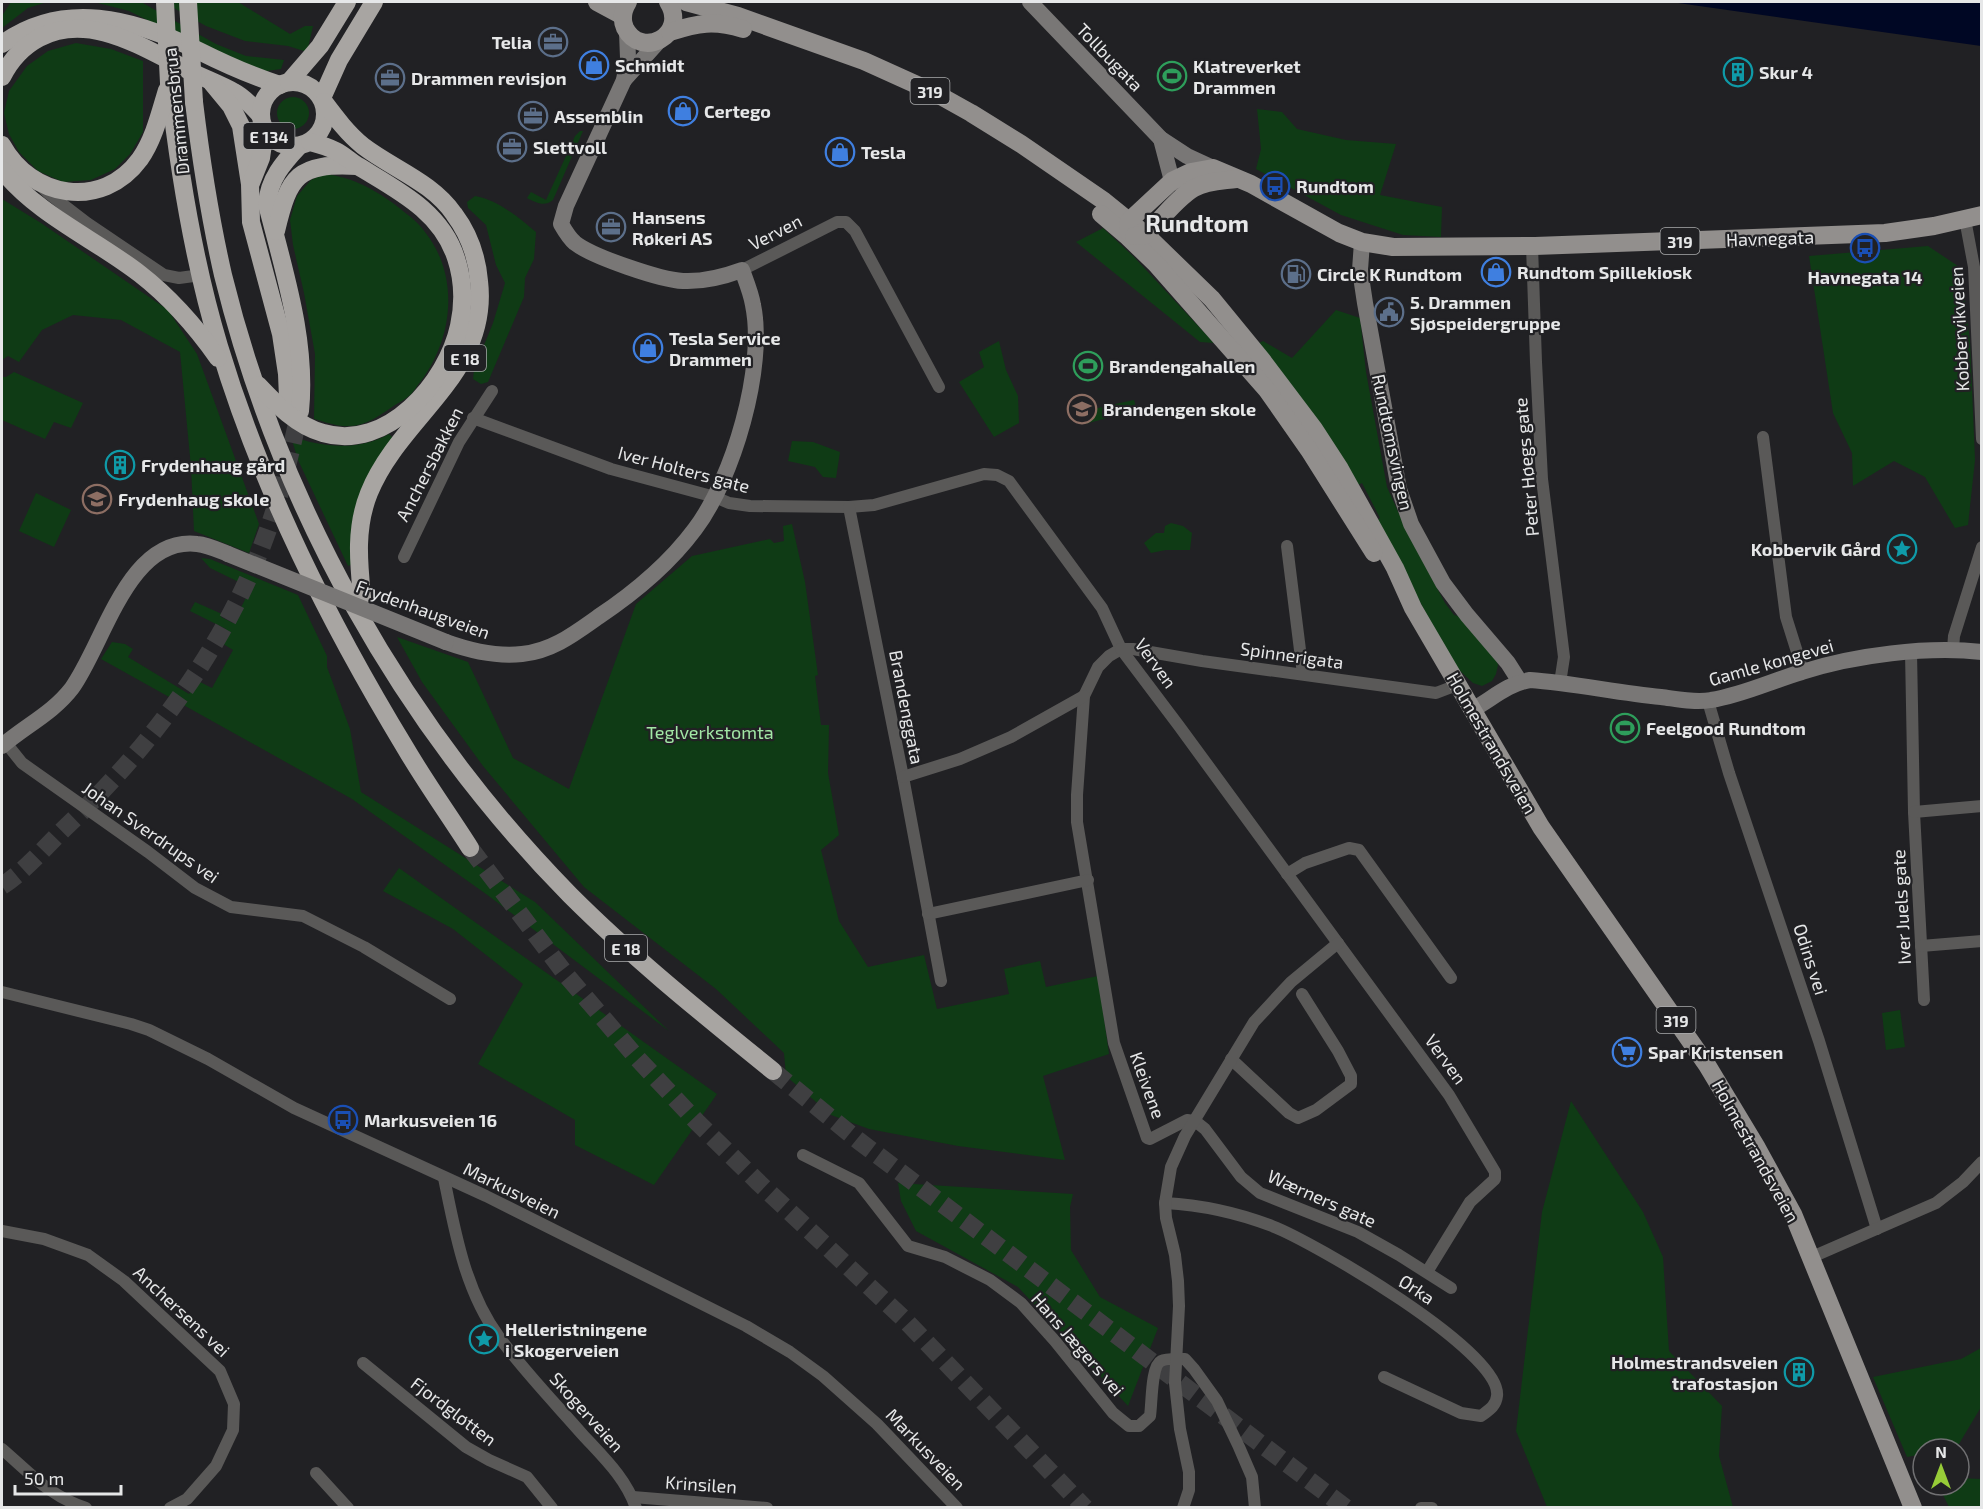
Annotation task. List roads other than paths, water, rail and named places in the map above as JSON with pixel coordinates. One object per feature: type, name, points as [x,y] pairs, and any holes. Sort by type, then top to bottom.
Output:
[{"type":"highway","name":"Drammensbrua","points":[[165,2],[168,93],[180,175],[201,275],[228,374]]},
{"type":"highway","name":"Drammensbrua","points":[[188,2],[194,102],[203,172],[232,308],[254,382]]},
{"type":"highway","name":"E 134","points":[[347,2],[320,45],[284,83],[268,94],[264,101],[261,158],[250,184],[251,222],[281,334],[294,404],[303,371],[298,332],[267,204],[268,194],[275,175],[322,129],[326,111],[323,100],[339,60],[374,2]]},
{"type":"highway","points":[[2,44],[24,25],[51,13],[80,9],[97,10],[123,16],[149,26],[223,62],[284,83],[305,84],[323,100]]},
{"type":"highway","points":[[2,77],[13,59],[33,41],[58,30],[84,28],[105,32],[135,44],[212,83],[235,92],[263,123]]},
{"type":"highway","points":[[212,83],[231,106],[241,126],[250,184]]},
{"type":"highway","points":[[2,145],[6,154],[20,170],[40,184],[66,192],[80,192],[109,186],[132,169],[147,148],[168,93]]},
{"type":"highway","name":"E 18","points":[[323,100],[343,127],[358,141],[437,195],[454,213],[469,239],[480,285],[477,328],[466,356],[388,458],[375,479],[365,505],[358,548],[364,624]]},
{"type":"highway","name":"E 134","points":[[263,123],[276,141],[291,146],[305,144]]},
{"type":"highway","name":"E 18","points":[[254,382],[275,402],[309,428],[337,436],[358,436],[380,429],[405,412],[427,389],[451,351],[459,326],[462,299],[459,272],[442,230],[419,206],[397,189],[336,151],[305,144]]},
{"type":"highway","name":"E 18","points":[[275,235],[284,197],[297,177],[312,168],[322,166],[357,166]]},
{"type":"highway","points":[[2,170],[9,180],[36,204],[131,267],[159,289],[205,340],[228,374],[267,481],[294,543],[330,615],[408,752],[470,848]]},
{"type":"highway","name":"E 18","points":[[254,382],[302,502],[337,574],[364,624],[413,703],[456,762],[493,810],[585,909],[644,964],[773,1071]]},
{"type":"main road","name":"319","points":[[597,2],[626,16],[632,37],[645,43],[699,23],[736,27],[813,52],[887,81],[942,108],[1017,153],[1095,209],[1134,231]]},
{"type":"main road","points":[[624,80],[664,36],[674,17],[668,2]]},
{"type":"main road","name":"319","points":[[686,2],[738,16],[864,61],[937,94],[1021,144],[1134,231]]},
{"type":"main road","name":"Tollbugata","points":[[1030,2],[1190,172]]},
{"type":"main road","points":[[624,80],[628,58],[626,16]]},
{"type":"main road","name":"Verven","points":[[624,80],[566,206],[561,224],[568,236],[585,249],[662,278],[682,281],[703,280],[723,277],[742,270]]},
{"type":"main road","name":"Tollbugata","points":[[1161,139],[1172,181]]},
{"type":"main road","name":"319","points":[[1134,231],[1172,181],[1190,172],[1213,168],[1241,179],[1339,233],[1370,243]]},
{"type":"main road","name":"319","points":[[1134,231],[1170,209],[1190,172]]},
{"type":"main road","name":"319","points":[[1190,172],[1210,182],[1241,179]]},
{"type":"main road","name":"Havnegata","points":[[1370,243],[1414,248],[1532,246],[1885,233],[1973,217]]},
{"type":"main road","name":"Holmestrandsveien","points":[[1134,231],[1212,299],[1314,429],[1369,518],[1413,608],[1521,795],[1556,851],[1712,1073],[1793,1214],[1913,1508]]},
{"type":"main road","name":"Holmestrandsveien","points":[[1134,231],[1191,303],[1274,399],[1413,608]]},
{"type":"main road","name":"Rundtomsvingen","points":[[1370,243],[1360,265],[1362,281],[1404,504],[1419,542],[1443,583],[1508,663],[1520,682]]},
{"type":"main road","name":"Frydenhaugveien","points":[[4,745],[48,713],[62,699],[81,674],[129,584],[142,567],[156,555],[173,547],[200,544],[446,642],[494,655],[524,654],[562,642],[629,597],[696,528],[715,497],[746,412],[754,359],[753,305],[742,270]]},
{"type":"main road","name":"Gamle kongevei","points":[[1472,710],[1504,689],[1530,680],[1708,701],[1750,691],[1803,671],[1838,663],[1911,652],[1953,649],[1982,652]]},
{"type":"street","points":[[40,184],[48,193],[87,223],[164,275],[179,278],[201,275]]},
{"type":"street","name":"Kobbervikveien","points":[[1973,217],[1982,439]]},
{"type":"street","name":"Verven","points":[[742,270],[837,222],[846,222],[855,231],[939,387]]},
{"type":"street","name":"Peter Høegs gate","points":[[1532,246],[1542,479],[1564,657],[1560,683]]},
{"type":"street","name":"Anchersbakken","points":[[404,557],[459,442],[492,391]]},
{"type":"street","name":"Iver Holters gate","points":[[473,418],[611,469],[750,506],[849,507],[873,505],[984,474],[997,475]]},
{"type":"street","points":[[1763,437],[1786,616],[1803,671]]},
{"type":"street","name":"Verven","points":[[997,475],[1006,478],[1013,485],[1102,608],[1121,650],[1449,1095],[1495,1172],[1495,1179],[1470,1202],[1427,1272]]},
{"type":"street","name":"Brandenggata","points":[[849,507],[941,981]]},
{"type":"street","points":[[1287,546],[1303,674]]},
{"type":"street","points":[[1953,649],[1954,636],[1982,547]]},
{"type":"street","name":"Spinnerigata","points":[[1121,650],[1436,693],[1457,685]]},
{"type":"street","name":"Kleivene","points":[[1121,650],[1098,667],[1084,696],[1077,795],[1081,849],[1114,1043],[1147,1138],[1150,1139],[1186,1120],[1195,1121],[1171,1167],[1166,1199],[1169,1237],[1175,1256],[1178,1281],[1176,1395],[1189,1472],[1189,1490],[1183,1508]]},
{"type":"street","name":"Iver Juels gate","points":[[1911,652],[1914,812],[1924,1000]]},
{"type":"street","points":[[903,777],[960,759],[1011,737],[1084,696]]},
{"type":"street","name":"Odins vei","points":[[1708,701],[1729,773],[1773,901],[1877,1229]]},
{"type":"street","name":"Johan Sverdrups vei","points":[[4,745],[21,763],[148,852],[195,888],[231,907],[303,916],[364,947],[450,999]]},
{"type":"street","points":[[1914,812],[1982,806]]},
{"type":"street","points":[[1287,873],[1305,863],[1349,848],[1359,850],[1451,978]]},
{"type":"street","points":[[928,914],[1088,880]]},
{"type":"street","points":[[1921,946],[1982,941]]},
{"type":"street","points":[[1195,1121],[1254,1022],[1291,982],[1338,943]]},
{"type":"street","name":"Markusveien","points":[[2,992],[149,1030],[236,1074],[294,1108],[486,1196],[746,1326],[790,1352],[822,1376],[877,1424],[957,1508]]},
{"type":"street","points":[[1231,1059],[1289,1113],[1299,1118],[1316,1110],[1351,1084],[1351,1076],[1347,1068],[1302,994]]},
{"type":"street","name":"Wærners gate","points":[[1195,1121],[1205,1129],[1241,1177],[1260,1193],[1358,1232],[1451,1288]]},
{"type":"street","name":"Hans Jægers vei","points":[[803,1155],[859,1183],[908,1246],[945,1257],[990,1281],[1021,1303],[1113,1413],[1129,1426],[1139,1426],[1150,1416],[1155,1369],[1159,1362],[1176,1359]]},
{"type":"street","points":[[1812,1257],[1936,1203],[1963,1182],[1982,1162]]},
{"type":"street","name":"Skogerveien","points":[[444,1178],[470,1284],[479,1305],[498,1336],[620,1476],[634,1502]]},
{"type":"street","name":"Ørka","points":[[1166,1199],[1212,1208],[1275,1227],[1326,1253],[1451,1334],[1481,1362],[1494,1380],[1498,1395],[1493,1408],[1481,1416],[1461,1413],[1383,1377]]},
{"type":"street","name":"Anchersens vei","points":[[2,1232],[44,1239],[88,1255],[124,1281],[220,1371],[234,1404],[233,1430],[216,1467],[187,1499],[170,1508]]},
{"type":"street","points":[[1176,1359],[1185,1359],[1217,1401],[1252,1478],[1255,1508]]},
{"type":"street","name":"Fjordgløtten","points":[[363,1363],[466,1447],[527,1477],[552,1508]]},
{"type":"street","points":[[2,1449],[40,1485],[71,1503],[86,1508]]},
{"type":"street","points":[[316,1473],[348,1508]]},
{"type":"street","name":"Krinsilen","points":[[634,1502],[767,1508]]},
{"type":"street","points":[[1421,1508],[1432,1508]]},
{"type":"water","points":[[1671,2],[1981,2],[1981,46]]},
{"type":"tunnel","points":[[2,886],[28,865],[102,791],[166,716],[194,676],[243,590],[262,545],[281,488],[300,411]]},
{"type":"tunnel","points":[[470,848],[567,976],[638,1059],[759,1183],[905,1320],[1085,1508]]},
{"type":"tunnel","points":[[773,1071],[859,1141],[1346,1508]]},
{"type":"place","name":"Telia","points":[[553,42]]},
{"type":"place","name":"Schmidt","points":[[594,65]]},
{"type":"place","name":"Skur 4","points":[[1738,72]]},
{"type":"place","name":"Klatreverket Drammen","points":[[1172,76]]},
{"type":"place","name":"Drammen revisjon","points":[[390,78]]},
{"type":"place","name":"Certego","points":[[683,111]]},
{"type":"place","name":"Assemblin","points":[[533,116]]},
{"type":"place","name":"Slettvoll","points":[[512,147]]},
{"type":"place","name":"Tesla","points":[[840,152]]},
{"type":"place","name":"Rundtom","points":[[1275,186]]},
{"type":"place","name":"Hansens Røkeri AS","points":[[611,227]]},
{"type":"place","name":"Havnegata 14","points":[[1865,248]]},
{"type":"place","name":"Rundtom Spillekiosk","points":[[1496,272]]},
{"type":"place","name":"Circle K Rundtom","points":[[1296,274]]},
{"type":"place","name":"5. Drammen Sjøspeidergruppe","points":[[1389,312]]},
{"type":"place","name":"Tesla Service Drammen","points":[[648,348]]},
{"type":"place","name":"Brandengahallen","points":[[1088,366]]},
{"type":"place","name":"Brandengen skole","points":[[1082,409]]},
{"type":"place","name":"Frydenhaug gård","points":[[120,465]]},
{"type":"place","name":"Frydenhaug skole","points":[[97,499]]},
{"type":"place","name":"Kobbervik Gård","points":[[1902,549]]},
{"type":"place","name":"Feelgood Rundtom","points":[[1625,728]]},
{"type":"place","name":"Spar Kristensen","points":[[1627,1052]]},
{"type":"place","name":"Markusveien 16","points":[[343,1120]]},
{"type":"place","name":"Helleristningene i Skogerveien","points":[[484,1339]]},
{"type":"place","name":"Holmestrandsveien trafostasjon","points":[[1799,1372]]},
{"type":"district","name":"Rundtom","points":[[1197,222]]},
{"type":"park label","name":"Teglverkstomta","points":[[710,732]]}]
